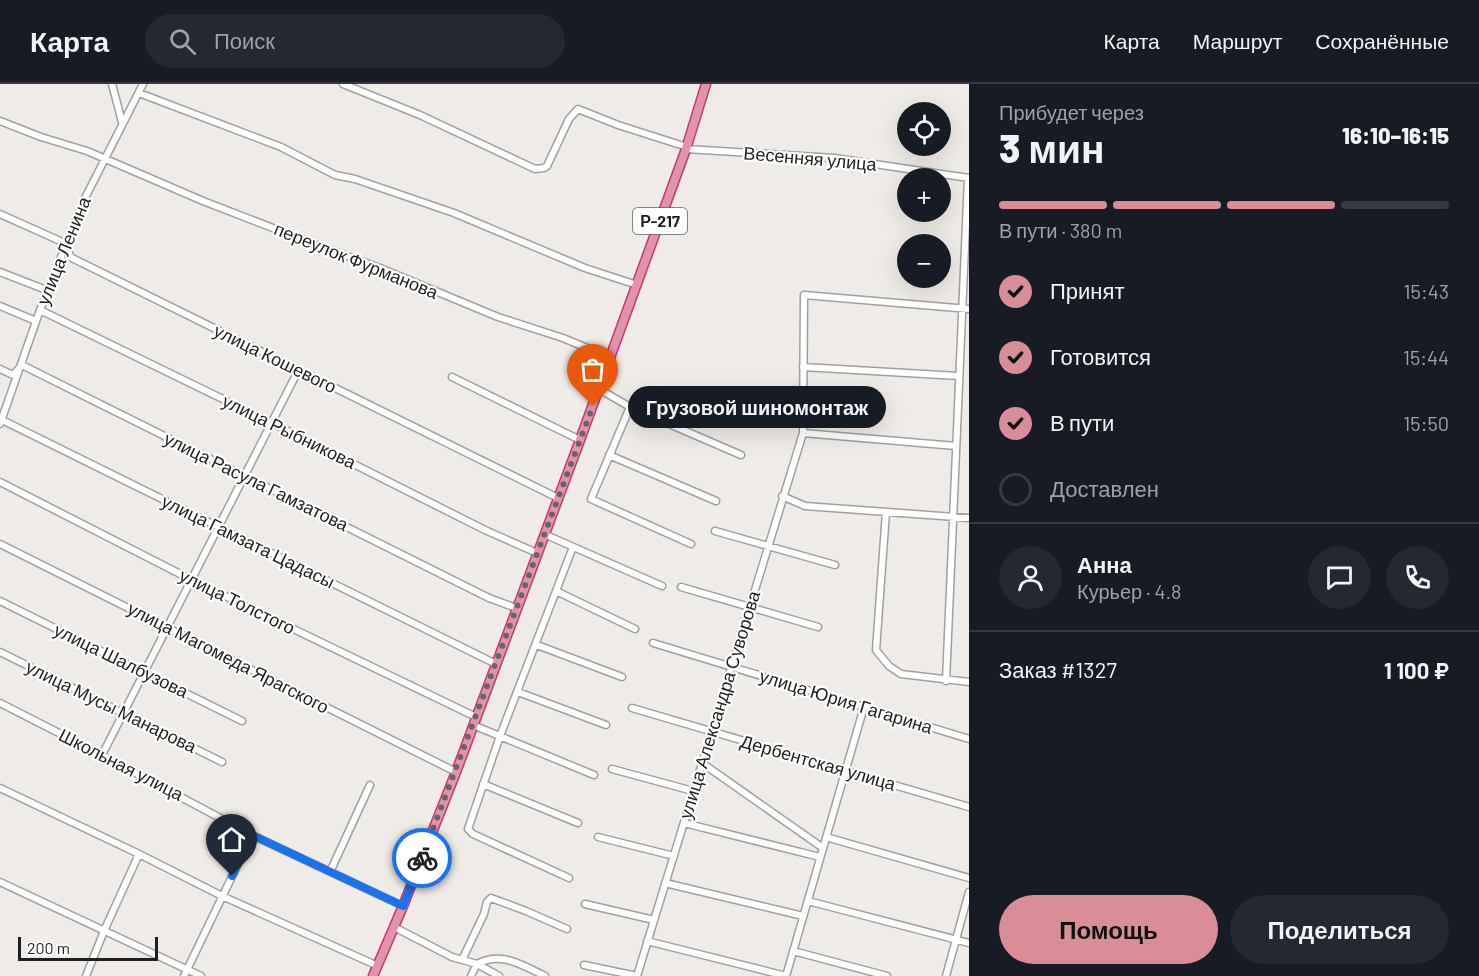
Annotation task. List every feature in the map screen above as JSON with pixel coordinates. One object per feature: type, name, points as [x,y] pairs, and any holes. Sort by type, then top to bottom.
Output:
[{"type":"highway","name":"Р-217","points":[[373,976],[456,772],[611,358],[686,148],[706,84]]},
{"type":"street","points":[[112,84],[122,123]]},
{"type":"street","name":"улица Ленина","points":[[0,421],[40,310],[82,204],[143,84]]},
{"type":"street","name":"Весенняя улица","points":[[343,84],[420,115],[536,169],[547,166],[569,119],[578,109],[686,148],[834,158],[968,178]]},
{"type":"street","points":[[139,93],[281,147],[335,175],[355,179],[444,210],[585,268],[637,285]]},
{"type":"street","name":"переулок Фурманова","points":[[0,121],[87,151],[488,313],[563,338],[611,358]]},
{"type":"street","points":[[946,681],[959,376],[965,309],[968,178]]},
{"type":"street","name":"улица Кошевого","points":[[0,214],[67,244],[70,257],[558,498]]},
{"type":"street","points":[[0,272],[49,291]]},
{"type":"street","name":"улица Александра Суворова","points":[[637,976],[803,433],[804,296],[965,309]]},
{"type":"street","points":[[0,306],[36,321]]},
{"type":"street","name":"улица Рыбникова","points":[[40,310],[485,530],[537,553]]},
{"type":"street","points":[[0,369],[13,375],[22,365]]},
{"type":"street","name":"улица Расула Гамзатова","points":[[22,365],[489,598],[516,608]]},
{"type":"street","points":[[803,367],[959,376]]},
{"type":"street","points":[[102,755],[298,371]]},
{"type":"street","points":[[452,377],[580,440]]},
{"type":"street","points":[[599,389],[630,407],[741,455]]},
{"type":"street","points":[[630,407],[591,500],[691,544]]},
{"type":"street","name":"улица Гамзата Цадасы","points":[[0,421],[496,664]]},
{"type":"street","points":[[803,433],[956,446]]},
{"type":"street","points":[[609,455],[716,501]]},
{"type":"street","name":"улица Толстого","points":[[0,482],[501,736],[594,775]]},
{"type":"street","points":[[782,496],[805,506],[969,518]]},
{"type":"street","points":[[886,512],[876,650],[889,666],[901,674],[969,682]]},
{"type":"street","points":[[715,531],[835,565]]},
{"type":"street","points":[[544,534],[662,586]]},
{"type":"street","name":"улица Магомеда Ярагского","points":[[0,544],[456,772]]},
{"type":"street","points":[[568,878],[470,833],[468,829],[573,547]]},
{"type":"street","points":[[681,587],[818,627]]},
{"type":"street","points":[[556,591],[635,629]]},
{"type":"street","name":"улица Шалбузова","points":[[0,601],[242,721]]},
{"type":"street","name":"улица Юрия Гагарина","points":[[653,643],[969,739]]},
{"type":"street","points":[[537,645],[622,677]]},
{"type":"street","name":"улица Мусы Манарова","points":[[0,652],[222,762]]},
{"type":"street","points":[[518,692],[606,724]]},
{"type":"street","name":"Школьная улица","points":[[0,703],[252,835],[403,906]]},
{"type":"street","points":[[647,941],[786,976],[864,707]]},
{"type":"street","name":"Дербентская улица","points":[[632,708],[969,807]]},
{"type":"street","points":[[702,763],[823,848]]},
{"type":"street","points":[[612,769],[693,791]]},
{"type":"street","points":[[483,784],[578,823]]},
{"type":"street","points":[[330,872],[370,785]]},
{"type":"street","points":[[0,789],[222,896],[378,966]]},
{"type":"street","points":[[684,823],[820,857]]},
{"type":"street","points":[[185,973],[252,835]]},
{"type":"street","points":[[598,837],[674,856]]},
{"type":"street","points":[[826,837],[969,878]]},
{"type":"street","points":[[86,976],[139,854]]},
{"type":"street","points":[[0,882],[104,931],[185,973],[201,976]]},
{"type":"street","points":[[665,883],[803,916]]},
{"type":"street","points":[[946,976],[969,892]]},
{"type":"street","points":[[462,960],[484,914],[487,902],[491,898],[567,929]]},
{"type":"street","points":[[808,901],[969,943]]},
{"type":"street","points":[[585,904],[654,920]]},
{"type":"street","points":[[394,927],[452,957],[477,964],[499,976]]},
{"type":"street","points":[[793,951],[887,976]]},
{"type":"street","points":[[471,976],[477,964],[488,958],[502,958],[545,976]]},
{"type":"street","points":[[584,965],[637,976]]},
{"type":"way so far","points":[[422,858],[593,406]]},
{"type":"place","name":"Грузовой шиномонтаж","points":[[593,406]]},
{"type":"route","points":[[232,876],[252,835],[403,906],[422,858]]}]
